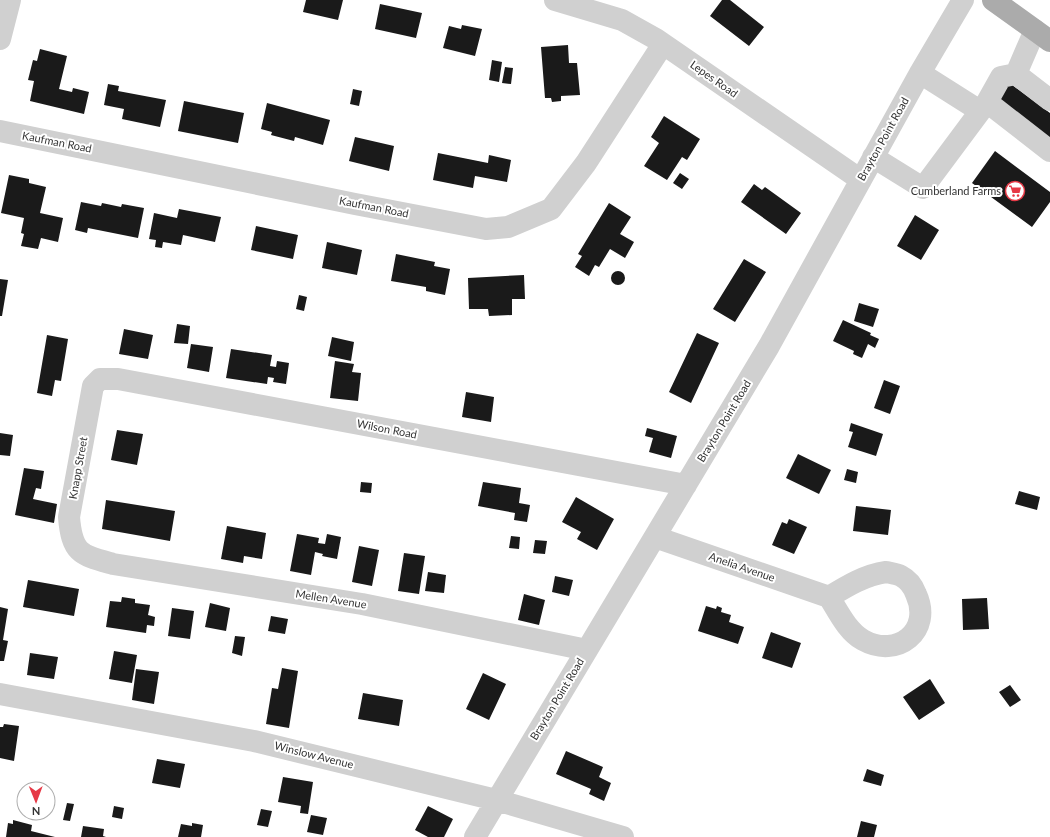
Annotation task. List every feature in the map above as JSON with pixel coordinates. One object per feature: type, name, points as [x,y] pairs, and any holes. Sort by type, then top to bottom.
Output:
[{"type":"main road","points":[[993,0],[1042,36]]},
{"type":"street","points":[[0,39],[10,0]]},
{"type":"street","name":"Lepes Road","points":[[556,0],[622,20],[663,44],[861,180]]},
{"type":"street","name":"Brayton Point Road","points":[[475,837],[769,346],[920,72],[963,0]]},
{"type":"street","points":[[873,157],[923,188],[984,106],[1001,77],[1016,74],[1042,36]]},
{"type":"street","name":"Kaufman Road","points":[[0,131],[355,204],[486,229],[508,227],[551,208],[586,163],[663,44]]},
{"type":"street","points":[[920,72],[984,106],[1050,151]]},
{"type":"street","points":[[1016,74],[1050,100]]},
{"type":"street","name":"Wilson Road","points":[[93,388],[100,379],[118,379],[686,485]]},
{"type":"street","name":"Knapp Street","points":[[77,548],[71,536],[69,517],[93,388]]},
{"type":"street","name":"Anelia Avenue","points":[[655,537],[829,596]]},
{"type":"street","name":"Mellen Avenue","points":[[77,548],[89,557],[114,564],[362,604],[587,650]]},
{"type":"street","name":"Winslow Avenue","points":[[0,694],[254,741],[496,800],[623,837]]},
{"type":"building","points":[[306,0],[343,0],[338,20],[303,12]]},
{"type":"building","points":[[722,0],[730,0],[764,27],[749,46],[710,16]]},
{"type":"building","points":[[380,4],[422,13],[416,38],[375,29]]},
{"type":"building","points":[[462,25],[482,29],[475,56],[443,48],[449,26],[461,29]]},
{"type":"building","points":[[568,45],[569,63],[577,63],[580,95],[561,96],[561,101],[552,102],[551,98],[545,98],[541,47]]},
{"type":"building","points":[[40,49],[67,56],[59,89],[72,92],[73,88],[89,92],[84,114],[30,101],[34,81],[28,80],[33,60],[37,61]]},
{"type":"building","points":[[492,60],[502,62],[499,82],[489,80]]},
{"type":"building","points":[[505,67],[513,68],[511,84],[502,83]]},
{"type":"building","points":[[1004,79],[1050,113],[1050,139],[992,96]]},
{"type":"building","points":[[108,84],[119,86],[118,91],[166,100],[160,127],[122,119],[124,109],[104,105]]},
{"type":"building","points":[[353,89],[362,91],[359,106],[350,104]]},
{"type":"building","points":[[184,101],[244,113],[238,143],[178,131]]},
{"type":"building","points":[[267,103],[330,120],[323,145],[295,137],[294,141],[271,135],[272,132],[261,129]]},
{"type":"building","points":[[664,116],[700,139],[687,160],[682,157],[667,180],[644,166],[659,143],[651,137]]},
{"type":"building","points":[[355,137],[394,146],[389,171],[349,161]]},
{"type":"building","points":[[995,151],[1050,192],[1050,202],[1032,227],[972,183]]},
{"type":"building","points":[[438,153],[488,163],[489,155],[511,160],[507,182],[475,176],[473,188],[433,180]]},
{"type":"building","points":[[680,173],[689,179],[682,189],[673,183]]},
{"type":"building","points":[[9,175],[29,179],[29,183],[46,187],[40,213],[63,218],[58,242],[41,238],[38,249],[21,246],[24,234],[21,233],[24,218],[1,213]]},
{"type":"building","points":[[754,184],[762,190],[765,187],[801,213],[786,234],[741,202]]},
{"type":"building","points":[[81,202],[101,206],[102,203],[121,207],[122,204],[144,208],[138,238],[88,228],[87,233],[75,230]]},
{"type":"building","points":[[609,203],[631,217],[620,234],[634,242],[625,258],[610,249],[599,267],[595,265],[589,276],[575,267],[582,256],[578,254]]},
{"type":"building","points":[[179,209],[221,217],[215,242],[183,235],[181,245],[163,242],[162,248],[155,247],[156,240],[149,239],[154,213],[177,218]]},
{"type":"building","points":[[915,215],[939,230],[921,260],[897,246]]},
{"type":"building","points":[[256,226],[298,235],[293,259],[251,250]]},
{"type":"building","points":[[327,242],[362,250],[357,275],[322,268]]},
{"type":"building","points":[[396,254],[435,262],[434,266],[450,269],[445,295],[426,291],[426,287],[391,281]]},
{"type":"building","points":[[744,259],[766,272],[735,322],[713,309]]},
{"type":"building","points":[[615,271],[621,271],[625,275],[625,281],[621,285],[615,285],[611,281],[611,275]]},
{"type":"building","points":[[524,275],[525,299],[512,299],[512,315],[489,316],[488,309],[469,309],[468,278]]},
{"type":"building","points":[[0,279],[8,280],[2,316],[0,316]]},
{"type":"building","points":[[299,295],[307,297],[304,311],[296,309]]},
{"type":"building","points":[[859,303],[879,309],[873,327],[854,321]]},
{"type":"building","points":[[843,320],[871,333],[870,335],[879,339],[875,348],[868,344],[862,358],[853,354],[854,351],[833,341]]},
{"type":"building","points":[[177,324],[190,326],[188,344],[174,343]]},
{"type":"building","points":[[124,329],[153,335],[148,359],[119,354]]},
{"type":"building","points":[[697,333],[719,343],[691,403],[669,392]]},
{"type":"building","points":[[47,335],[68,339],[61,381],[55,380],[52,396],[37,393]]},
{"type":"building","points":[[332,337],[354,342],[351,361],[328,356]]},
{"type":"building","points":[[191,344],[213,347],[209,372],[187,368]]},
{"type":"building","points":[[231,349],[272,355],[270,366],[276,367],[277,361],[289,363],[286,384],[273,382],[274,378],[268,377],[267,384],[226,378]]},
{"type":"building","points":[[335,361],[354,364],[352,372],[361,373],[358,401],[330,398]]},
{"type":"building","points":[[884,380],[900,386],[890,414],[874,408]]},
{"type":"building","points":[[466,392],[494,397],[491,422],[462,417]]},
{"type":"building","points":[[851,423],[883,434],[876,456],[848,447],[853,432],[849,431]]},
{"type":"building","points":[[647,428],[677,436],[671,458],[649,452],[653,438],[645,436]]},
{"type":"building","points":[[117,430],[143,434],[137,465],[111,460]]},
{"type":"building","points":[[0,433],[13,435],[10,456],[0,455]]},
{"type":"building","points":[[798,454],[831,470],[819,494],[786,478]]},
{"type":"building","points":[[24,468],[44,471],[41,489],[36,488],[33,499],[57,504],[54,523],[15,515]]},
{"type":"building","points":[[847,469],[858,472],[856,483],[844,480]]},
{"type":"building","points":[[361,482],[372,483],[371,493],[360,492]]},
{"type":"building","points":[[483,482],[521,488],[519,503],[530,505],[527,522],[514,520],[515,513],[478,506]]},
{"type":"building","points":[[1019,491],[1040,497],[1037,510],[1015,504]]},
{"type":"building","points":[[576,497],[614,519],[597,550],[577,539],[581,532],[562,522]]},
{"type":"building","points":[[106,500],[175,511],[170,541],[102,529]]},
{"type":"building","points":[[856,506],[891,510],[888,535],[853,531]]},
{"type":"building","points":[[789,519],[807,527],[794,554],[772,545],[782,522],[787,524]]},
{"type":"building","points":[[227,526],[266,533],[262,559],[244,556],[243,563],[221,559]]},
{"type":"building","points":[[297,534],[319,538],[318,543],[325,544],[327,534],[341,537],[337,559],[322,556],[323,554],[315,552],[311,575],[290,571]]},
{"type":"building","points":[[511,536],[520,537],[519,549],[509,548]]},
{"type":"building","points":[[535,540],[547,541],[545,554],[533,553]]},
{"type":"building","points":[[359,546],[379,550],[372,586],[352,582]]},
{"type":"building","points":[[404,553],[425,556],[419,594],[398,591]]},
{"type":"building","points":[[428,572],[446,575],[444,593],[425,591]]},
{"type":"building","points":[[555,576],[573,580],[569,596],[552,592]]},
{"type":"building","points":[[28,580],[79,589],[74,616],[23,607]]},
{"type":"building","points":[[524,594],[545,600],[539,625],[518,620]]},
{"type":"building","points":[[122,597],[135,599],[135,603],[150,605],[148,615],[155,617],[154,626],[147,625],[146,633],[106,627],[110,601],[121,602]]},
{"type":"building","points":[[987,598],[989,629],[963,630],[962,599]]},
{"type":"building","points":[[210,603],[230,608],[226,631],[205,627]]},
{"type":"building","points":[[706,606],[716,609],[717,606],[722,608],[721,612],[731,615],[729,622],[744,627],[738,644],[698,631]]},
{"type":"building","points":[[0,607],[8,609],[3,640],[8,641],[4,661],[0,661]]},
{"type":"building","points":[[172,608],[194,611],[190,639],[168,636]]},
{"type":"building","points":[[271,616],[288,619],[285,634],[268,631]]},
{"type":"building","points":[[771,632],[801,643],[792,668],[762,658]]},
{"type":"building","points":[[235,636],[245,637],[242,656],[232,653]]},
{"type":"building","points":[[114,651],[137,655],[132,683],[109,679]]},
{"type":"building","points":[[30,653],[58,657],[54,679],[27,675]]},
{"type":"building","points":[[282,668],[298,671],[289,728],[266,724],[272,688],[278,689]]},
{"type":"building","points":[[136,669],[159,672],[154,704],[132,700]]},
{"type":"building","points":[[483,673],[506,684],[489,720],[466,709]]},
{"type":"building","points":[[930,679],[945,703],[919,720],[903,697]]},
{"type":"building","points":[[1010,685],[1021,700],[1010,707],[999,692]]},
{"type":"building","points":[[363,693],[403,700],[399,726],[358,719]]},
{"type":"building","points":[[4,724],[19,726],[14,761],[0,758],[0,727],[3,727]]},
{"type":"building","points":[[566,751],[603,767],[599,777],[611,783],[604,801],[589,794],[591,789],[556,774]]},
{"type":"building","points":[[157,759],[185,764],[180,788],[152,783]]},
{"type":"building","points":[[867,769],[884,775],[881,786],[863,781]]},
{"type":"building","points":[[283,777],[313,782],[308,814],[300,813],[301,806],[278,802]]},
{"type":"building","points":[[67,803],[74,804],[70,821],[63,820]]},
{"type":"building","points":[[114,806],[124,808],[122,819],[112,817]]},
{"type":"building","points":[[428,806],[453,819],[444,837],[428,837],[415,830]]},
{"type":"building","points":[[261,809],[272,811],[268,827],[257,825]]},
{"type":"building","points":[[311,815],[327,818],[323,835],[307,832]]},
{"type":"building","points":[[13,820],[32,825],[31,831],[55,837],[6,837],[8,823],[13,824]]},
{"type":"building","points":[[861,821],[877,825],[874,837],[857,837]]},
{"type":"building","points":[[192,823],[203,825],[201,837],[178,837],[181,824],[192,826]]},
{"type":"building","points":[[83,826],[104,829],[103,836],[106,837],[81,837]]},
{"type":"place","name":"Cumberland Farms","points":[[1015,191]]}]
